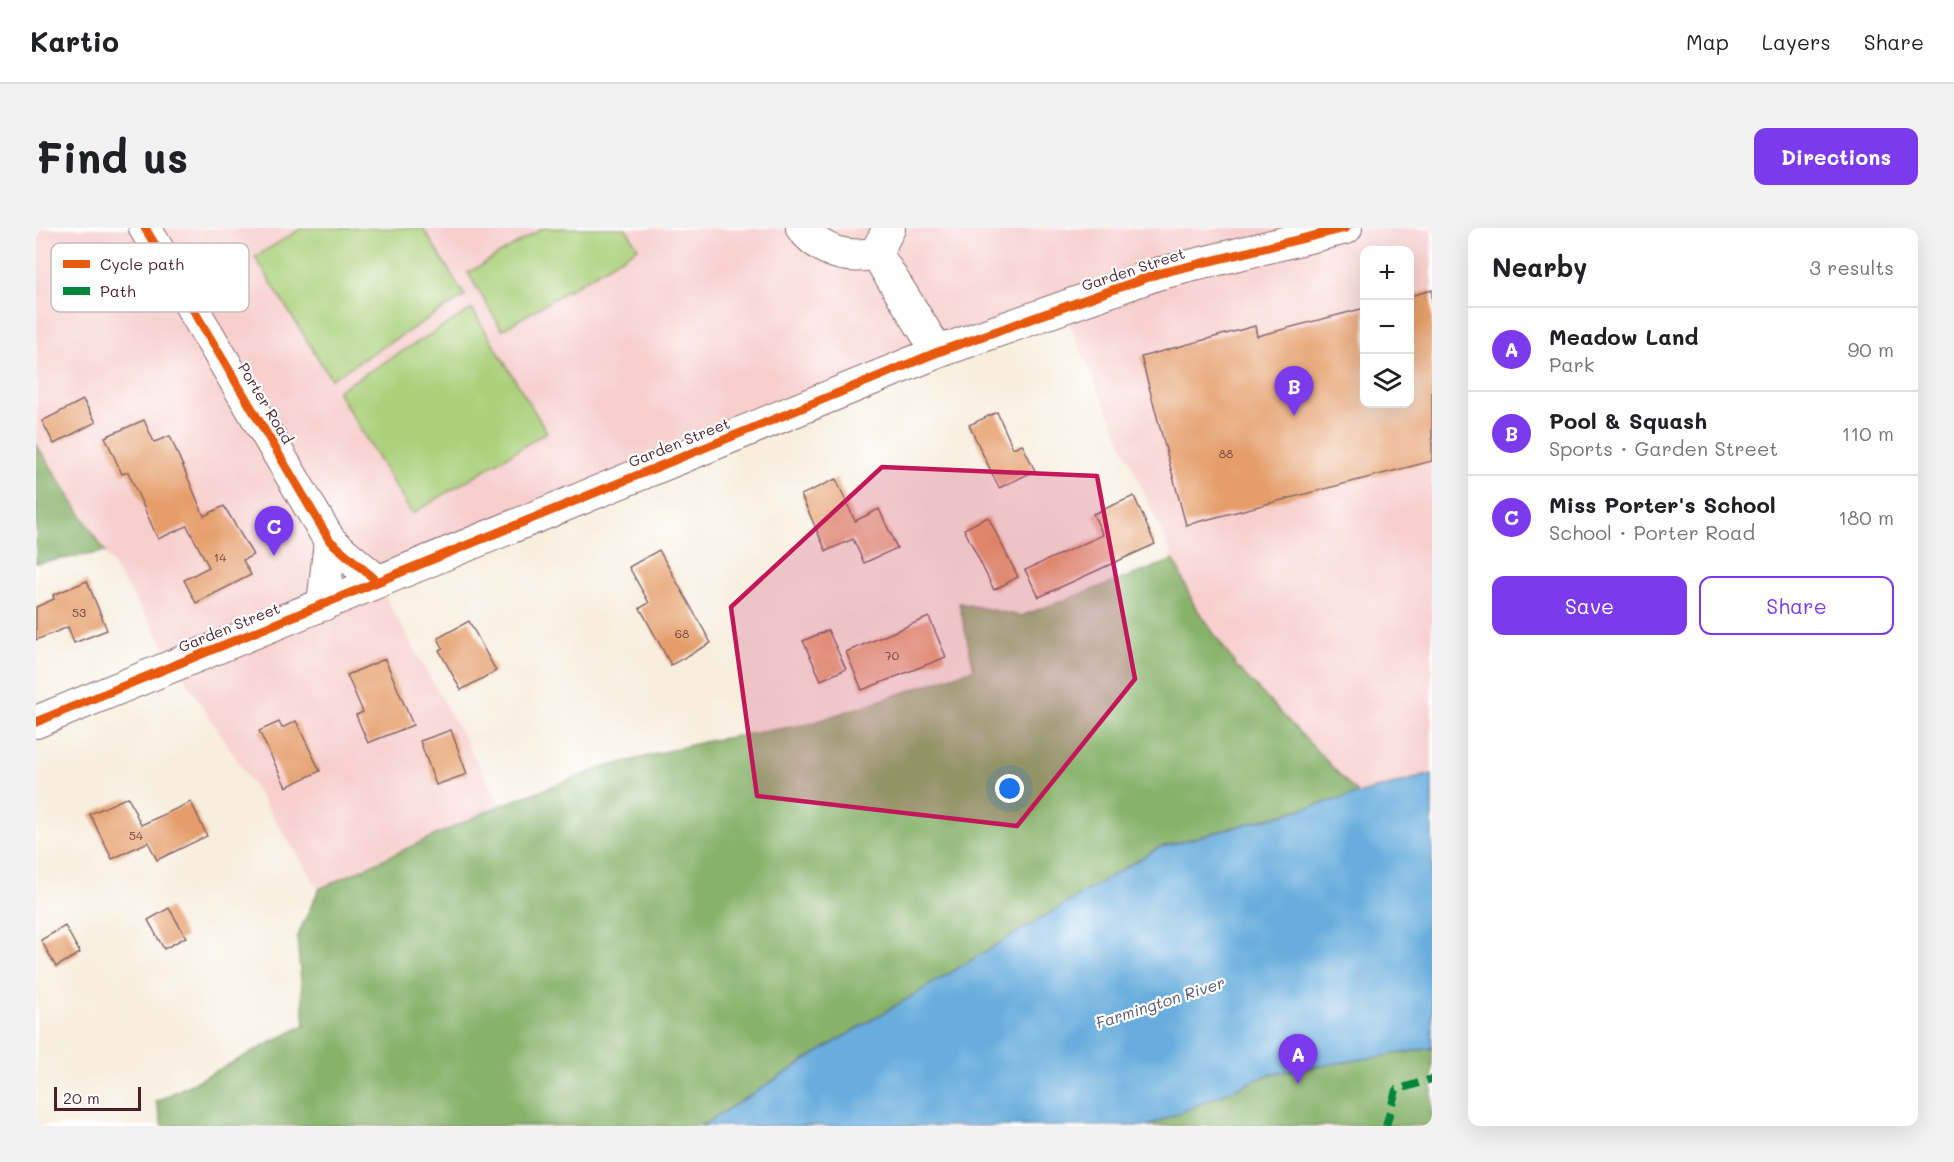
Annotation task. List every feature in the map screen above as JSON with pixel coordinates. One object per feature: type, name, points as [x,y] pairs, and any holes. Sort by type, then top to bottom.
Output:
[{"type":"street","name":"Porter Road","points":[[145,228],[154,243]]},
{"type":"street","points":[[802,228],[825,249],[851,257],[883,241],[938,352]]},
{"type":"street","name":"Garden Street","points":[[36,722],[938,352],[1157,274],[1346,228]]},
{"type":"street","name":"Porter Road","points":[[194,312],[330,542],[377,582]]},
{"type":"street","points":[[323,604],[330,542]]},
{"type":"highlighted area","points":[[882,467],[1097,476],[1135,679],[1017,826],[757,796],[731,607]]},
{"type":"shaded area","points":[[36,228],[1432,228],[1432,774],[1358,794],[1237,667],[1194,605],[1062,308],[377,582],[501,805],[319,889],[36,444]]},
{"type":"green space","points":[[302,228],[423,228],[465,296],[331,379],[255,257]]},
{"type":"green space","points":[[543,228],[626,228],[638,248],[502,330],[468,273]]},
{"type":"green space","points":[[472,309],[547,432],[412,514],[337,391]]},
{"type":"green space","points":[[36,444],[105,552],[36,563]]},
{"type":"green space","points":[[1174,560],[1194,605],[1237,667],[1358,794],[1158,848],[827,1047],[701,1126],[163,1126],[156,1102],[305,1025],[297,937],[319,889],[501,805],[602,768],[707,741],[809,724],[974,669],[959,603],[1021,616]]},
{"type":"green space","points":[[1432,1048],[1432,1126],[1148,1126],[1270,1074]]},
{"type":"water","name":"Farmington River","points":[[1432,774],[1432,1048],[1270,1074],[1148,1126],[701,1126],[827,1047],[1158,848]]},
{"type":"building","points":[[1432,290],[1432,461],[1186,525],[1141,357],[1255,326],[1257,336],[1360,309],[1360,408],[1414,408],[1414,295]]},
{"type":"building","points":[[83,400],[96,422],[54,444],[42,421]]},
{"type":"building","points":[[997,412],[1013,448],[1022,444],[1035,471],[999,488],[969,425]]},
{"type":"building","points":[[144,420],[154,442],[170,436],[204,516],[224,506],[253,555],[243,560],[251,575],[196,603],[184,580],[209,567],[187,526],[158,539],[128,472],[122,474],[105,437]]},
{"type":"building","points":[[836,479],[855,521],[879,509],[897,548],[864,563],[853,539],[826,551],[801,495]]},
{"type":"building","points":[[1134,496],[1155,544],[1039,597],[1025,570],[1103,535],[1093,514]]},
{"type":"building","points":[[988,517],[1018,577],[994,590],[964,529]]},
{"type":"building","points":[[659,550],[711,643],[671,665],[640,608],[649,603],[629,567]]},
{"type":"building","points":[[87,581],[107,630],[74,643],[68,627],[36,640],[36,607],[54,599],[53,595]]},
{"type":"building","points":[[929,617],[946,657],[862,690],[846,652]]},
{"type":"building","points":[[469,621],[496,671],[461,690],[439,650],[443,648],[438,638]]},
{"type":"building","points":[[828,630],[846,669],[821,680],[803,641]]},
{"type":"building","points":[[385,659],[413,725],[368,743],[356,715],[363,712],[347,675]]},
{"type":"building","points":[[296,721],[320,771],[286,787],[259,731],[279,722],[282,728]]},
{"type":"building","points":[[451,730],[467,774],[436,785],[420,741]]},
{"type":"building","points":[[128,797],[141,825],[191,802],[207,836],[157,860],[148,842],[112,859],[90,814]]},
{"type":"building","points":[[169,908],[186,937],[164,949],[148,920]]},
{"type":"building","points":[[65,926],[80,953],[56,967],[41,940]]},
{"type":"marked path","points":[[1386,1126],[1396,1090],[1432,1079]]},
{"type":"cycle path","points":[[145,228],[154,243]]},
{"type":"cycle path","points":[[36,722],[938,352],[1157,274],[1346,228]]},
{"type":"cycle path","points":[[195,312],[330,541],[377,581]]},
{"type":"place","name":"Pool & Squash","points":[[1294,416]]},
{"type":"place","name":"Miss Porter's School","points":[[274,556]]},
{"type":"place","name":"Meadow Land","points":[[1298,1084]]}]
